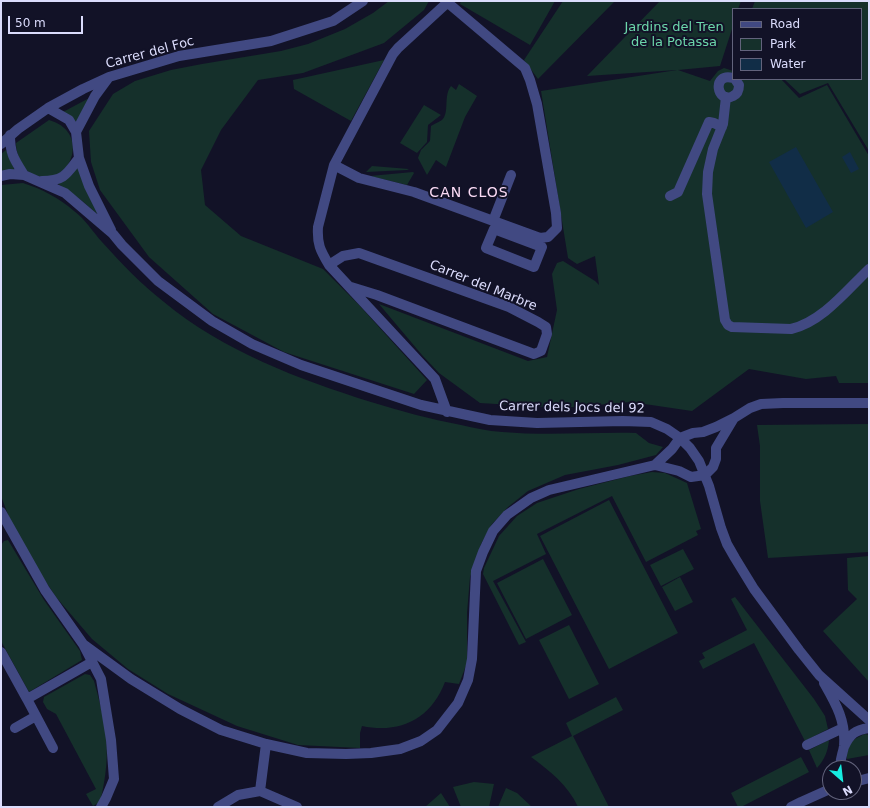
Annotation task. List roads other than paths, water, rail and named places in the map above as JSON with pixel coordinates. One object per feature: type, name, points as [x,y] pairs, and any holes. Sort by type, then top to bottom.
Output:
[{"type":"street","name":"Carrer del Foc","points":[[1,144],[10,135],[48,108],[109,77],[179,56],[271,41],[334,21],[363,1]]},
{"type":"street","points":[[334,165],[359,178],[414,192],[540,238],[548,237],[557,228],[556,213],[537,104],[525,68],[449,2],[393,54],[334,165],[318,227],[320,250],[329,265],[435,379],[447,412]]},
{"type":"street","points":[[76,132],[92,101],[109,77]]},
{"type":"street","points":[[732,78],[723,78],[719,84],[720,94],[726,97],[733,97],[738,92],[739,85],[735,80]]},
{"type":"street","points":[[726,97],[722,127],[713,150],[708,172],[707,194],[725,320],[728,325],[732,327],[791,329],[800,327],[826,310],[869,269]]},
{"type":"street","points":[[48,108],[70,120],[76,132],[79,158],[89,186],[113,234]]},
{"type":"street","points":[[670,196],[678,192],[709,122],[714,122],[722,127]]},
{"type":"street","points":[[10,135],[10,148],[15,161],[24,175]]},
{"type":"street","points":[[38,181],[54,181],[67,174],[79,158]]},
{"type":"street","points":[[1,176],[10,174],[24,175],[65,193],[113,234]]},
{"type":"street","points":[[493,221],[511,175]]},
{"type":"street","points":[[494,229],[542,247],[534,267],[486,248],[494,229]]},
{"type":"street","name":"Carrer dels Jocs del 92","points":[[113,234],[158,281],[212,321],[252,344],[301,365],[366,388],[421,406],[490,420],[537,423],[623,421],[651,422],[667,429],[680,438],[690,448],[699,461],[705,475],[721,528],[735,558],[775,618],[819,675]]},
{"type":"street","name":"Carrer del Marbre","points":[[329,265],[343,256],[359,253],[509,307],[546,327],[547,334],[541,350],[534,354],[377,295],[349,287]]},
{"type":"street","points":[[83,644],[131,679],[180,709],[221,730],[266,744],[307,753],[346,754],[400,749],[421,741],[437,730],[458,703],[468,680],[472,659],[476,571],[493,531],[507,515],[531,498],[549,490],[655,464],[672,449],[680,438],[692,433],[703,432],[761,404],[869,403]]},
{"type":"street","points":[[716,448],[734,418]]},
{"type":"street","points":[[655,464],[680,471],[691,477],[705,475],[713,467],[716,459],[716,448],[712,440],[703,432]]},
{"type":"street","points":[[672,449],[673,462],[680,471]]},
{"type":"street","points":[[2,517],[45,590],[83,644],[101,679],[111,740],[114,778],[101,807]]},
{"type":"street","points":[[1,652],[53,748]]},
{"type":"street","points":[[27,699],[92,662]]},
{"type":"street","points":[[819,675],[869,720]]},
{"type":"street","points":[[819,675],[842,718],[844,746],[841,760]]},
{"type":"street","points":[[14,728],[36,716]]},
{"type":"street","points":[[807,746],[843,728]]},
{"type":"street","points":[[844,746],[850,736],[858,730],[869,728]]},
{"type":"street","points":[[260,791],[266,744]]},
{"type":"street","points":[[218,807],[238,795],[260,791],[297,807]]},
{"type":"street","points":[[792,807],[822,793]]},
{"type":"water","points":[[796,147],[833,212],[806,228],[769,162]]},
{"type":"water","points":[[850,152],[859,169],[851,173],[842,157]]},
{"type":"district","name":"CAN CLOS","points":[[469,193]]},
{"type":"park label","name":"Jardins del Tren de la Potassa","points":[[674,36]]}]
